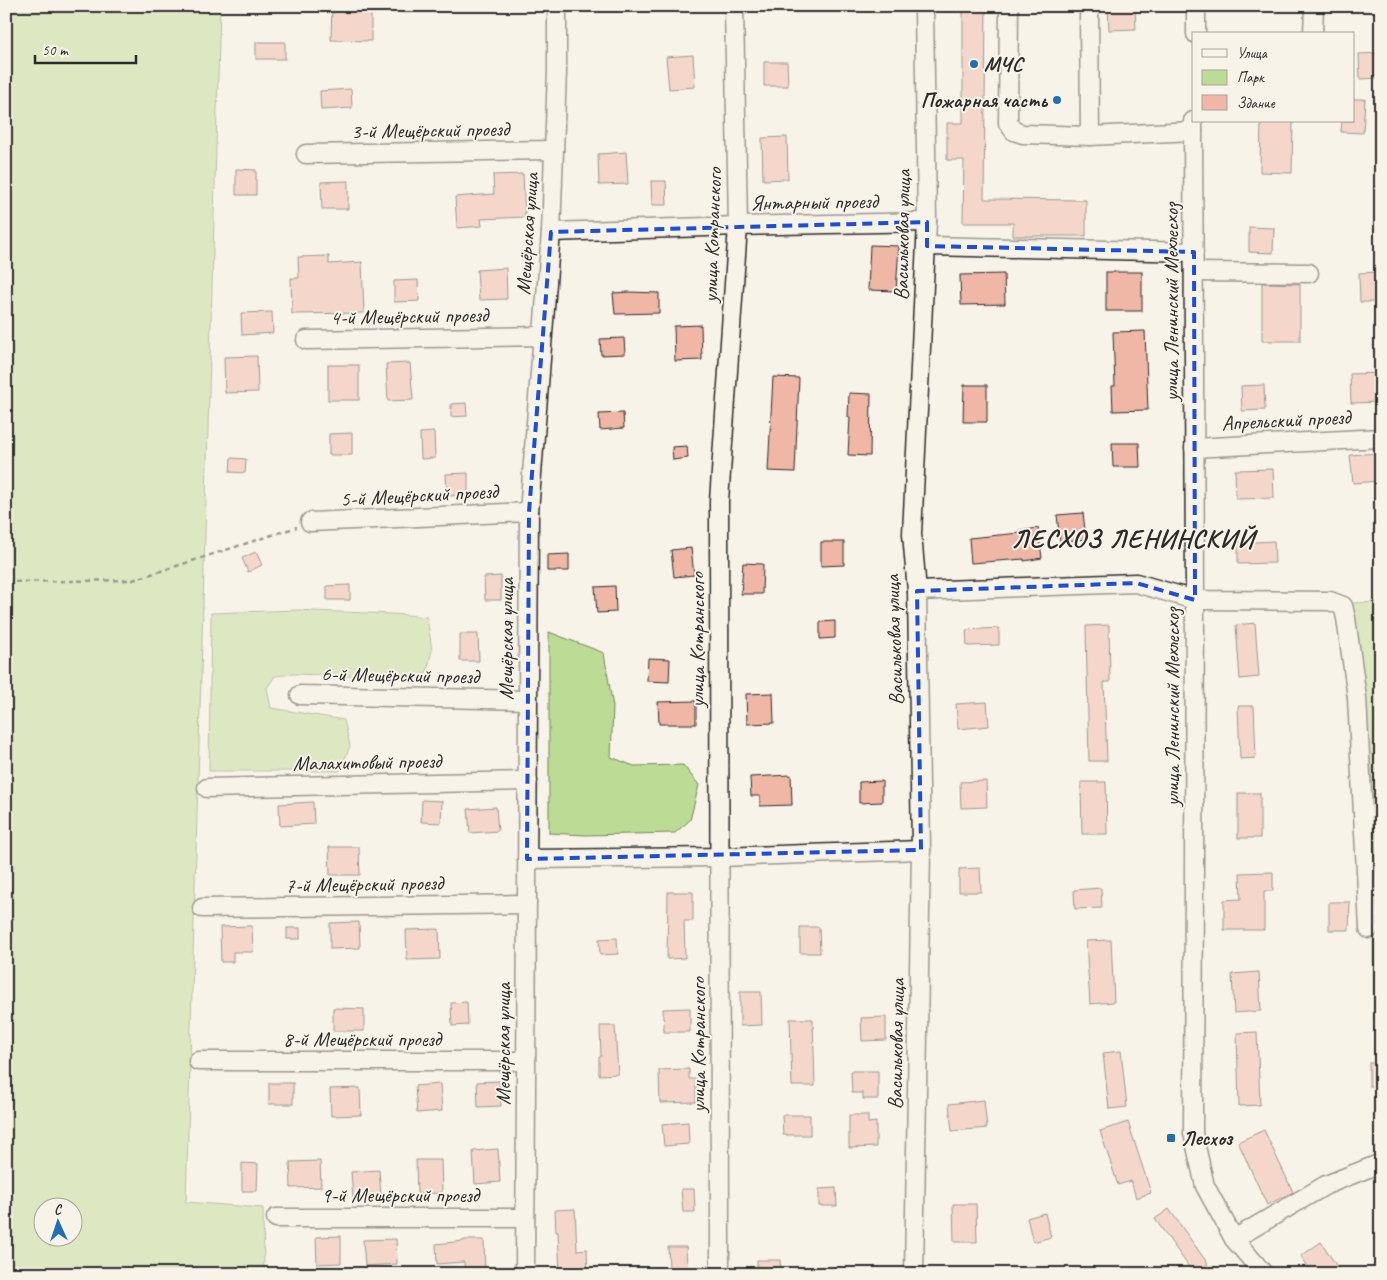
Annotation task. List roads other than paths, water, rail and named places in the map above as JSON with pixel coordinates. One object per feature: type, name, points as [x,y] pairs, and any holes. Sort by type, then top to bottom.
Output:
[{"type":"street","name":"Мещёрская улица","points":[[525,1274],[529,512],[551,232],[557,71],[557,6]]},
{"type":"street","name":"улица Котранского","points":[[720,1274],[719,501],[738,226],[734,6]]},
{"type":"street","name":"Васильковая улица","points":[[914,1274],[921,850],[917,591],[912,534],[927,222],[924,6]]},
{"type":"street","points":[[1009,6],[1008,122],[1014,131],[1023,134],[1090,136],[1193,126]]},
{"type":"street","points":[[1089,6],[1090,136]]},
{"type":"street","points":[[1196,6],[1196,32]]},
{"type":"street","points":[[1313,32],[1314,6]]},
{"type":"street","name":"улица Ленинский Мехлесхоз","points":[[1193,126],[1195,600],[1193,1133],[1205,1186],[1234,1239],[1264,1274]]},
{"type":"street","name":"3-й Мещёрский проезд","points":[[306,154],[554,150]]},
{"type":"street","name":"Янтарный проезд","points":[[551,232],[927,222]]},
{"type":"street","points":[[926,246],[1194,252]]},
{"type":"street","points":[[1194,272],[1309,273]]},
{"type":"street","name":"4-й Мещёрский проезд","points":[[306,340],[542,336]]},
{"type":"street","name":"Апрельский проезд","points":[[1194,448],[1381,438]]},
{"type":"street","name":"5-й Мещёрский проезд","points":[[310,522],[529,512]]},
{"type":"street","points":[[917,591],[1136,583],[1195,600],[1330,602],[1343,606],[1357,698],[1368,929]]},
{"type":"street","name":"6-й Мещёрский проезд","points":[[300,695],[528,700]]},
{"type":"street","name":"Малахитовый проезд","points":[[207,788],[528,781]]},
{"type":"street","points":[[528,859],[921,850]]},
{"type":"street","name":"7-й Мещёрский проезд","points":[[202,908],[527,904]]},
{"type":"street","name":"8-й Мещёрский проезд","points":[[198,1062],[525,1061]]},
{"type":"street","points":[[1234,1239],[1326,1185],[1381,1163]]},
{"type":"street","name":"9-й Мещёрский проезд","points":[[276,1218],[525,1218]]},
{"type":"place","name":"МЧС","points":[[974,64]]},
{"type":"place","name":"Пожарная часть","points":[[1057,100]]},
{"type":"place","name":"Лесхоз","points":[[1171,1138]]},
{"type":"district","name":"ЛЕСХОЗ ЛЕНИНСКИЙ","points":[[1133,538]]}]
